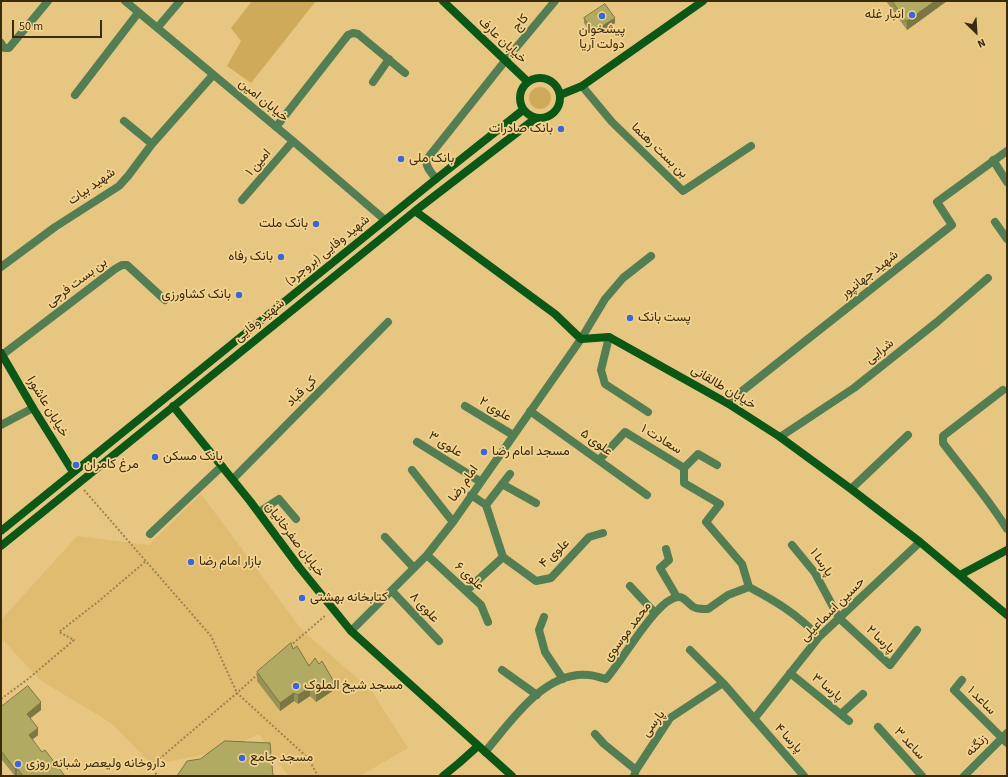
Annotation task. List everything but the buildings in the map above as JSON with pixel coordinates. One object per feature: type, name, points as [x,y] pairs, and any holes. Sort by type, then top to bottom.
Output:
[{"type":"main road","name":"خیابان عارف","points":[[443,1],[528,82]]},
{"type":"main road","points":[[560,94],[582,86],[703,1]]},
{"type":"main road","points":[[538,78],[551,81],[556,85],[560,94],[559,104],[556,110],[545,118],[536,118],[526,113],[520,102],[522,88],[528,82],[538,78]]},
{"type":"main road","name":"شهید وفایی (بروجرد)","points":[[73,472],[436,178],[524,110]]},
{"type":"main road","name":"شهید وفایی","points":[[1,546],[415,211],[536,118]]},
{"type":"main road","points":[[415,211],[555,314],[581,339],[609,337]]},
{"type":"main road","name":"خیابان طالقانی","points":[[609,337],[727,403],[780,438],[851,489],[920,542],[1007,615]]},
{"type":"main road","name":"خیابان عاشورا","points":[[2,354],[32,408],[73,472]]},
{"type":"main road","name":"خیابان صفرخانیان","points":[[173,406],[233,479],[259,512],[299,568],[351,631],[512,776]]},
{"type":"main road","points":[[1,531],[73,472]]},
{"type":"main road","points":[[960,575],[1007,550]]},
{"type":"main road","points":[[442,776],[460,763],[478,746]]},
{"type":"street","points":[[1,44],[4,48],[9,48],[48,1]]},
{"type":"street","name":"خیابان امین","points":[[125,1],[276,126],[386,220]]},
{"type":"street","points":[[158,27],[180,1]]},
{"type":"street","name":"کاج","points":[[436,178],[427,166],[427,159],[555,1]]},
{"type":"street","points":[[75,95],[138,13]]},
{"type":"street","points":[[276,126],[348,35],[353,33],[358,34],[405,73]]},
{"type":"street","points":[[373,82],[389,59]]},
{"type":"street","name":"شهید بیات","points":[[1,267],[55,228],[119,186],[152,144],[213,75]]},
{"type":"street","name":"بن بست رهنما","points":[[582,86],[612,122],[683,191],[751,146]]},
{"type":"street","points":[[124,121],[152,144]]},
{"type":"street","name":"امین ۱","points":[[242,200],[293,141]]},
{"type":"street","name":"شهید جهانپور","points":[[727,403],[952,225],[937,202],[1007,151]]},
{"type":"street","points":[[993,160],[1007,182]]},
{"type":"street","points":[[995,222],[1007,239]]},
{"type":"street","name":"امام رضا","points":[[351,631],[427,555],[453,522],[581,339],[605,299],[623,278],[651,256]]},
{"type":"street","name":"بن بست فرجی","points":[[2,354],[122,265],[128,265],[165,300]]},
{"type":"street","name":"شرایی","points":[[780,438],[854,388],[938,322],[988,278]]},
{"type":"street","name":"کی قباد","points":[[233,479],[388,322]]},
{"type":"street","points":[[609,337],[601,370],[605,384],[648,412]]},
{"type":"street","points":[[1003,390],[943,436],[943,443],[968,477],[994,507],[1007,529]]},
{"type":"street","name":"علوی ۲","points":[[465,406],[513,435]]},
{"type":"street","points":[[1,424],[32,408]]},
{"type":"street","name":"علوی ۵","points":[[530,411],[647,495]]},
{"type":"street","name":"سعادت ۱","points":[[599,460],[625,432],[684,468],[684,483],[720,504],[706,522],[742,564],[749,587]]},
{"type":"street","points":[[851,489],[908,435]]},
{"type":"street","name":"علوی ۳","points":[[417,442],[481,482]]},
{"type":"street","points":[[684,468],[698,454],[717,465]]},
{"type":"street","points":[[150,534],[222,466]]},
{"type":"street","points":[[412,470],[453,522]]},
{"type":"street","points":[[486,505],[510,474]]},
{"type":"street","points":[[502,484],[536,503]]},
{"type":"street","points":[[466,591],[503,557],[486,505],[471,495]]},
{"type":"street","points":[[259,512],[279,499],[296,519]]},
{"type":"street","name":"علوی ۴","points":[[503,557],[536,581],[551,578],[590,537],[603,533]]},
{"type":"street","points":[[385,538],[414,568]]},
{"type":"street","name":"حسین اسماعیلی","points":[[754,719],[819,637],[920,542]]},
{"type":"street","name":"پارسا ۱","points":[[792,545],[815,573],[839,618]]},
{"type":"street","points":[[666,549],[669,560],[660,568],[677,596],[682,597],[694,608],[708,610],[728,595],[749,587],[773,600],[802,620],[819,637]]},
{"type":"street","name":"علوی ۶","points":[[427,555],[481,605],[488,622]]},
{"type":"street","points":[[630,586],[655,613]]},
{"type":"street","name":"علوی ۸","points":[[392,591],[439,641]]},
{"type":"street","name":"محمد موسوی","points":[[485,752],[527,703],[553,683],[572,676],[588,675],[606,679],[614,670],[647,622],[662,606],[677,596]]},
{"type":"street","points":[[544,617],[539,630],[545,652],[563,679]]},
{"type":"street","name":"پارسا ۲","points":[[839,618],[890,665],[917,630]]},
{"type":"street","name":"پارسا ۴","points":[[690,650],[723,683],[804,776]]},
{"type":"street","points":[[502,670],[537,695]]},
{"type":"street","name":"پارسا ۳","points":[[790,673],[849,721]]},
{"type":"street","name":"ساعد ۱","points":[[962,680],[954,690],[1005,738]]},
{"type":"street","name":"پارسی","points":[[635,773],[670,718],[723,683]]},
{"type":"street","points":[[841,714],[863,694]]},
{"type":"street","name":"ساعد ۳","points":[[878,727],[922,776]]},
{"type":"street","points":[[595,734],[635,773]]},
{"type":"street","name":"زنگنه","points":[[964,776],[1005,738]]},
{"type":"path","points":[[78,483],[211,636],[237,693],[308,758],[318,776]]},
{"type":"path","points":[[1,699],[28,679],[74,640],[59,632],[99,601],[146,561]]},
{"type":"path","points":[[285,651],[333,609]]},
{"type":"path","points":[[157,776],[152,765],[261,672]]},
{"type":"shaded area","points":[[252,1],[316,1],[251,83],[227,66],[241,41],[231,28]]},
{"type":"shaded area","points":[[540,87],[548,90],[551,98],[548,106],[540,109],[532,106],[529,98],[532,90]]},
{"type":"shaded area","points":[[201,494],[302,630],[371,690],[408,748],[360,776],[288,776],[259,734],[225,750],[152,765],[111,723],[40,680],[1,638],[1,620],[77,536],[149,545]]},
{"type":"place","name":"انبار غله","points":[[912,15]]},
{"type":"place","name":"پیشخوان دولت آریا","points":[[602,16]]},
{"type":"place","name":"بانک صادرات","points":[[561,129]]},
{"type":"place","name":"بانک ملی","points":[[401,159]]},
{"type":"place","name":"بانک ملت","points":[[316,224]]},
{"type":"place","name":"بانک رفاه","points":[[281,257]]},
{"type":"place","name":"بانک کشاورزی","points":[[239,295]]},
{"type":"place","name":"پست بانک","points":[[630,318]]},
{"type":"place","name":"مسجد امام رضا","points":[[484,452]]},
{"type":"place","name":"بانک مسکن","points":[[155,457]]},
{"type":"place","name":"مرغ کامران","points":[[76,465]]},
{"type":"place","name":"بازار امام رضا","points":[[191,562]]},
{"type":"place","name":"کتابخانه بهشتی","points":[[302,598]]},
{"type":"place","name":"مسجد شیخ الملوک","points":[[296,686]]},
{"type":"place","name":"مسجد جامع","points":[[242,758]]},
{"type":"place","name":"داروخانه ولیعصر شبانه روزی","points":[[18,764]]}]
